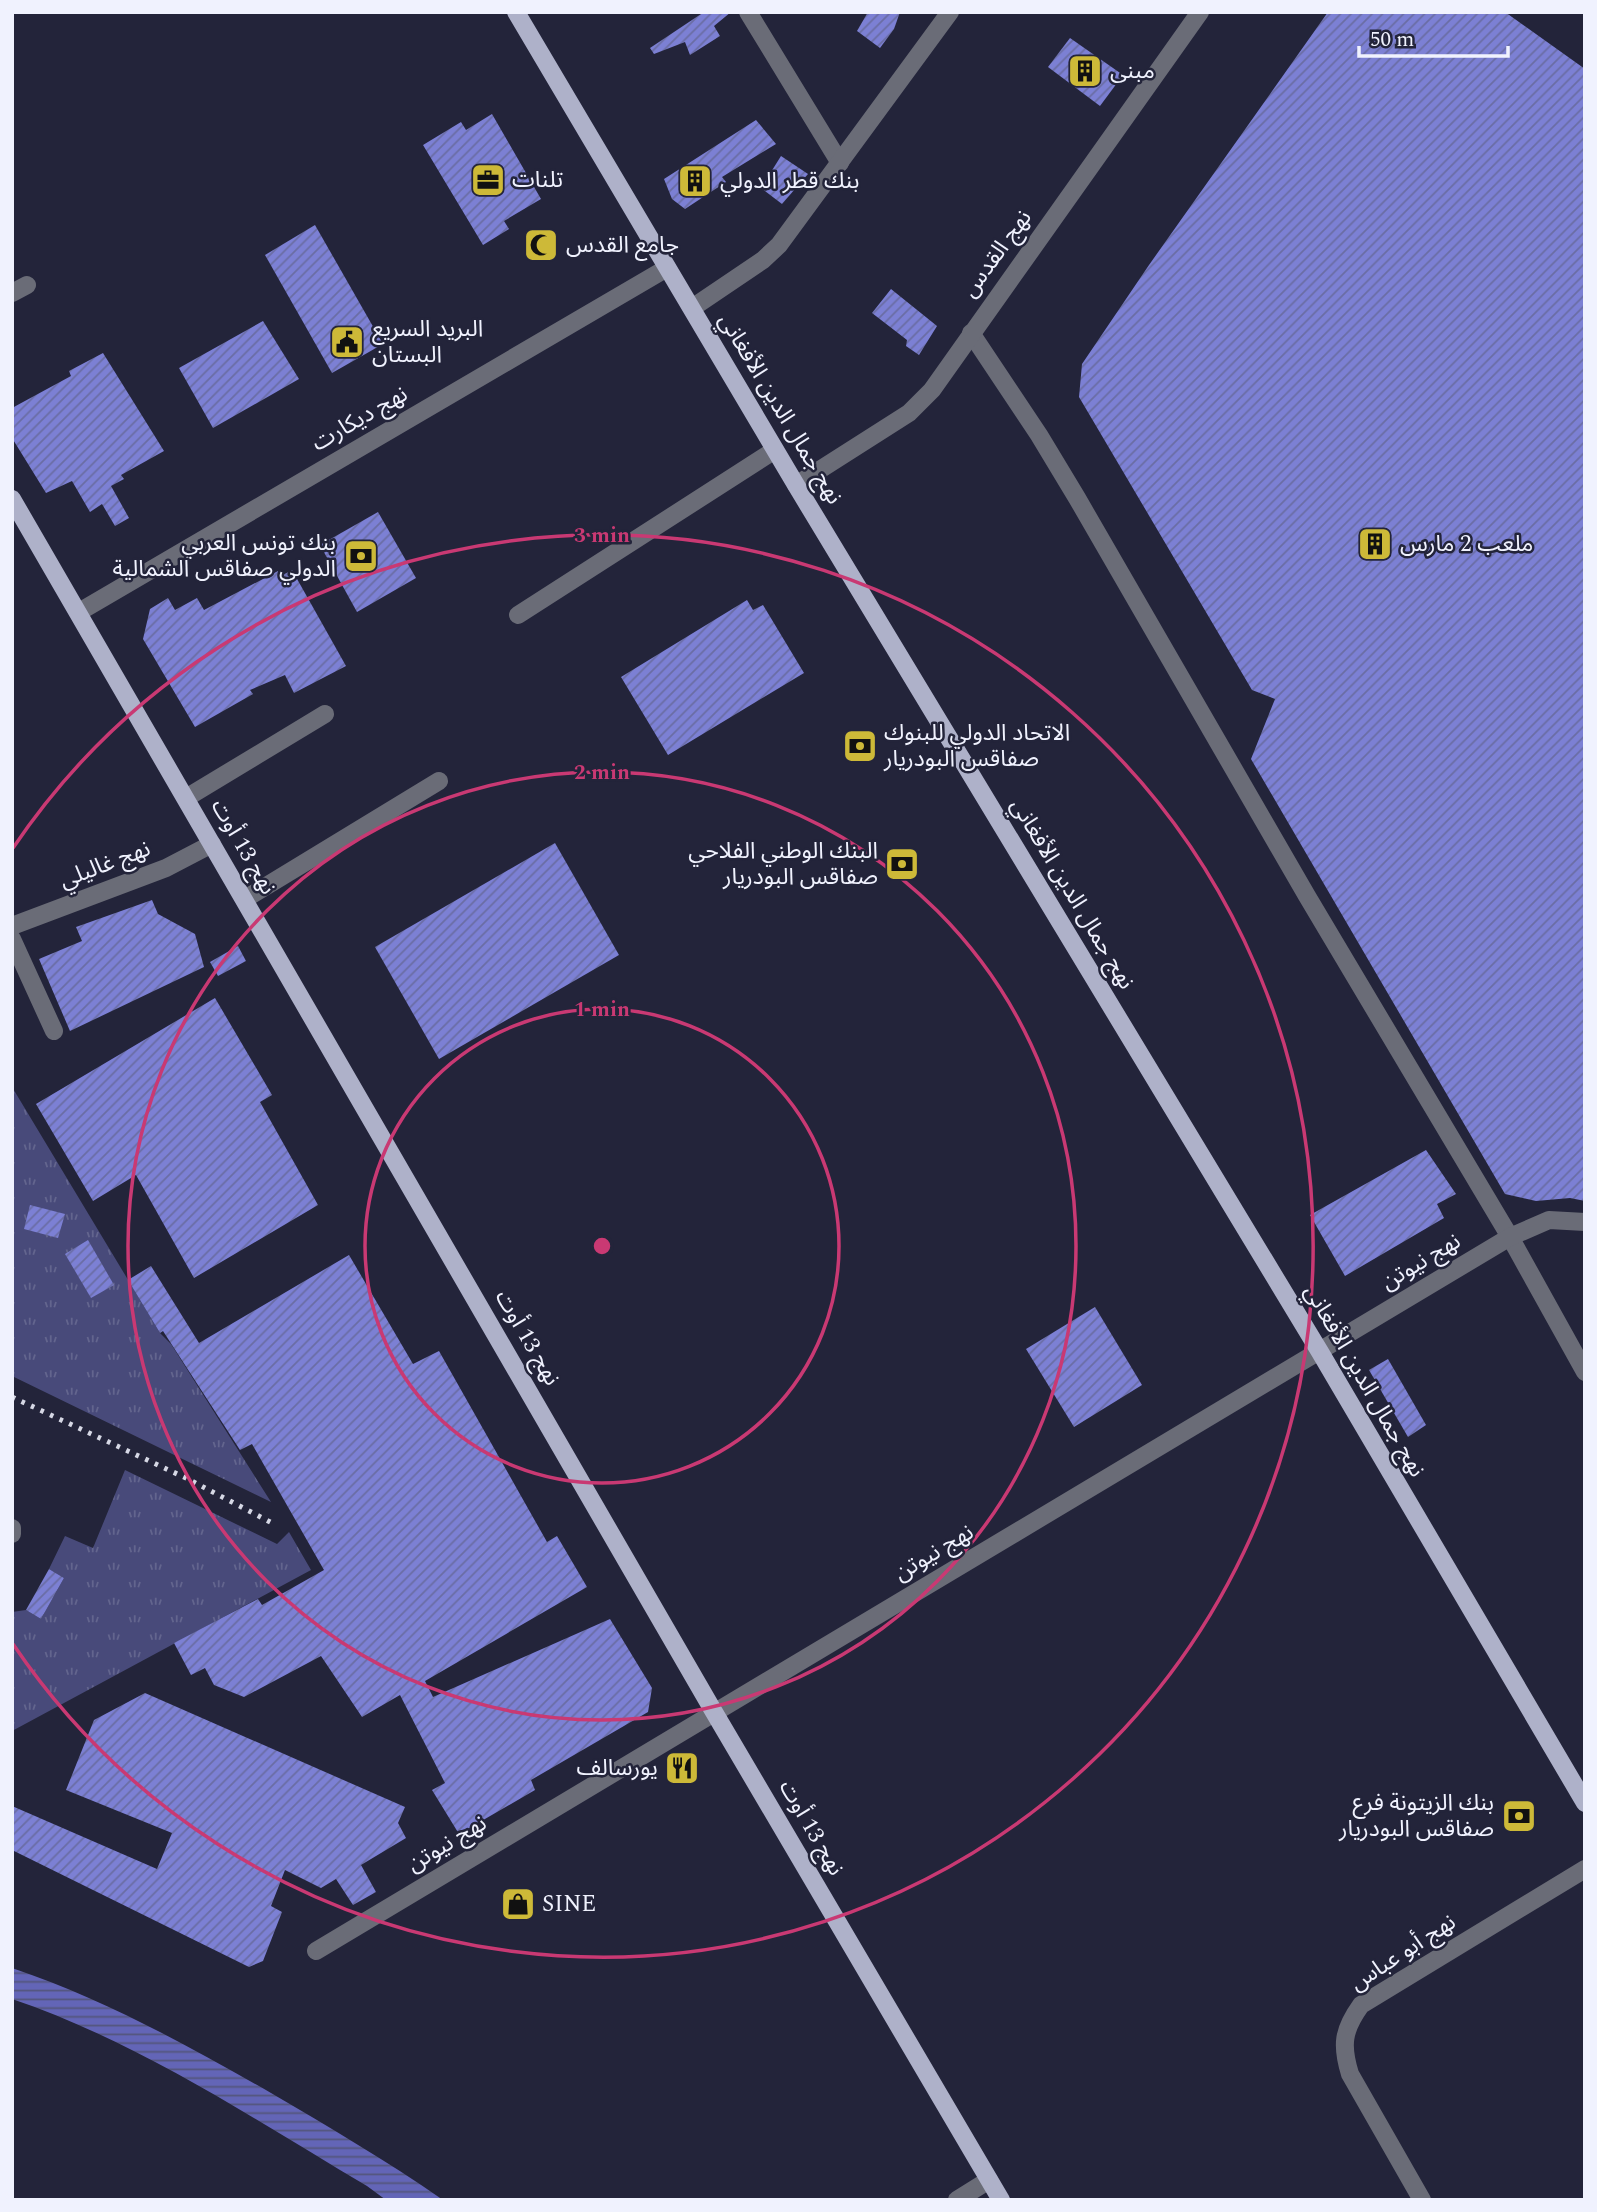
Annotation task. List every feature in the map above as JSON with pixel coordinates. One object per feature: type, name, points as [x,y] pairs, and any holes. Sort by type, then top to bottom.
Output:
[{"type":"main road","name":"نهج جمال الدين الأفغاني","points":[[516,12],[775,450],[1320,1352],[1585,1802]]},
{"type":"main road","name":"نهج 13 أوت","points":[[12,499],[1001,2200]]},
{"type":"street","points":[[748,12],[840,163]]},
{"type":"street","points":[[692,308],[773,253],[950,12]]},
{"type":"street","name":"نهج القدس","points":[[796,485],[909,413],[932,390],[1200,12]]},
{"type":"street","name":"نهج ديكارت","points":[[79,612],[667,268]]},
{"type":"street","points":[[971,333],[1077,498],[1307,896],[1510,1237],[1585,1371]]},
{"type":"street","points":[[518,615],[775,450]]},
{"type":"street","points":[[186,798],[325,715]]},
{"type":"street","points":[[245,900],[439,781]]},
{"type":"street","name":"نهج غاليلي","points":[[12,926],[166,868],[212,844]]},
{"type":"street","points":[[12,939],[54,1031]]},
{"type":"street","name":"نهج نيوتن","points":[[316,1951],[1510,1237],[1549,1220],[1585,1222]]},
{"type":"street","points":[[12,1528],[12,1534]]},
{"type":"street","name":"نهج أبو عباس","points":[[1422,2200],[1350,2074],[1345,2056],[1345,2035],[1351,2019],[1361,2005],[1585,1870]]},
{"type":"street","points":[[957,2200],[989,2180]]},
{"type":"green space","points":[[12,1087],[160,1333],[171,1344],[271,1502],[12,1376]]},
{"type":"green space","points":[[125,1470],[277,1544],[289,1532],[311,1570],[12,1731],[12,1612],[26,1610],[41,1619],[64,1578],[49,1569],[65,1536],[93,1548]]},
{"type":"shaded area","points":[[12,1968],[79,1994],[176,2041],[271,2093],[443,2200],[386,2200],[238,2108],[150,2059],[59,2017],[12,1999]]},
{"type":"building","points":[[704,12],[731,12],[714,26],[720,36],[690,55],[685,42],[654,54],[650,48]]},
{"type":"building","points":[[868,12],[900,12],[894,29],[880,48],[857,31]]},
{"type":"building","name":"ملعب 2 مارس","points":[[1328,12],[1505,12],[1585,69],[1585,1201],[1570,1198],[1536,1201],[1505,1194],[1251,759],[1275,699],[1252,690],[1079,397],[1082,364]]},
{"type":"building","name":"مبنى","points":[[1070,38],[1123,75],[1100,106],[1048,67]]},
{"type":"building","name":"تلنات","points":[[492,114],[541,199],[504,221],[509,229],[483,245],[423,145],[461,122],[466,130]]},
{"type":"building","points":[[756,120],[776,144],[722,177],[726,182],[685,209],[672,199],[664,179]]},
{"type":"building","points":[[781,156],[808,174],[782,204],[761,188]]},
{"type":"building","points":[[315,225],[383,344],[332,373],[265,255]]},
{"type":"building","points":[[891,289],[937,326],[919,355],[906,346],[907,340],[872,313]]},
{"type":"building","points":[[263,321],[299,379],[213,428],[179,368]]},
{"type":"building","points":[[103,353],[164,451],[121,475],[124,479],[111,486],[129,518],[115,526],[102,504],[90,512],[72,481],[46,493],[12,438],[12,408],[71,376],[69,371]]},
{"type":"building","points":[[378,512],[416,578],[357,612],[320,545]]},
{"type":"building","points":[[292,570],[346,666],[294,693],[285,675],[250,690],[253,694],[195,727],[143,639],[150,609],[168,598],[175,610],[197,598],[204,610],[278,571],[281,576]]},
{"type":"building","points":[[747,600],[753,610],[763,605],[804,673],[668,755],[621,677]]},
{"type":"building","points":[[555,843],[619,955],[439,1059],[375,947]]},
{"type":"building","points":[[152,900],[158,914],[195,934],[204,967],[70,1031],[39,959],[82,941],[76,927]]},
{"type":"building","points":[[238,946],[246,961],[218,976],[210,962]]},
{"type":"building","points":[[215,998],[272,1095],[260,1102],[318,1205],[194,1278],[136,1175],[93,1201],[36,1104]]},
{"type":"building","points":[[1426,1150],[1456,1194],[1437,1204],[1444,1218],[1345,1276],[1310,1215]]},
{"type":"building","points":[[30,1205],[65,1214],[58,1238],[24,1229]]},
{"type":"building","points":[[88,1240],[114,1285],[91,1298],[65,1254]]},
{"type":"building","points":[[349,1255],[413,1364],[439,1351],[547,1542],[557,1536],[587,1587],[425,1681],[433,1697],[610,1619],[652,1688],[648,1712],[531,1780],[535,1790],[459,1834],[432,1790],[445,1783],[400,1695],[362,1717],[321,1656],[244,1697],[214,1685],[205,1668],[191,1675],[174,1643],[258,1599],[262,1605],[324,1570],[252,1444],[240,1450],[163,1331],[160,1333],[128,1280],[151,1266],[199,1343]]},
{"type":"building","points":[[1095,1307],[1142,1385],[1074,1427],[1026,1349]]},
{"type":"building","points":[[1388,1359],[1426,1425],[1408,1437],[1369,1370]]},
{"type":"building","points":[[49,1569],[64,1578],[41,1619],[26,1610]]},
{"type":"building","points":[[145,1693],[405,1807],[398,1823],[406,1838],[361,1865],[376,1892],[353,1905],[336,1879],[321,1888],[285,1870],[271,1906],[282,1912],[263,1961],[249,1967],[12,1850],[12,1806],[157,1869],[172,1833],[66,1790],[94,1720]]},
{"type":"railway","points":[[12,1397],[188,1479],[272,1523]]},
{"type":"place","name":"مبنى","points":[[1085,71]]},
{"type":"place","name":"تلنات","points":[[488,180]]},
{"type":"place","name":"بنك قطر الدولي","points":[[695,181]]},
{"type":"place","name":"جامع القدس","points":[[541,245]]},
{"type":"place","name":"البريد السريع البستان","points":[[347,342]]},
{"type":"place","name":"ملعب 2 مارس","points":[[1375,544]]},
{"type":"place","name":"بنك تونس العربي الدولي صفاقس الشمالية","points":[[361,556]]},
{"type":"place","name":"الاتحاد الدولي للبنوك صفاقس البودريار","points":[[860,746]]},
{"type":"place","name":"البنك الوطني الفلاحي صفاقس البودريار","points":[[902,864]]},
{"type":"place","name":"يورسالف","points":[[682,1768]]},
{"type":"place","name":"بنك الزيتونة فرع صفاقس البودريار","points":[[1519,1816]]},
{"type":"place","name":"SINE","points":[[518,1904]]}]
